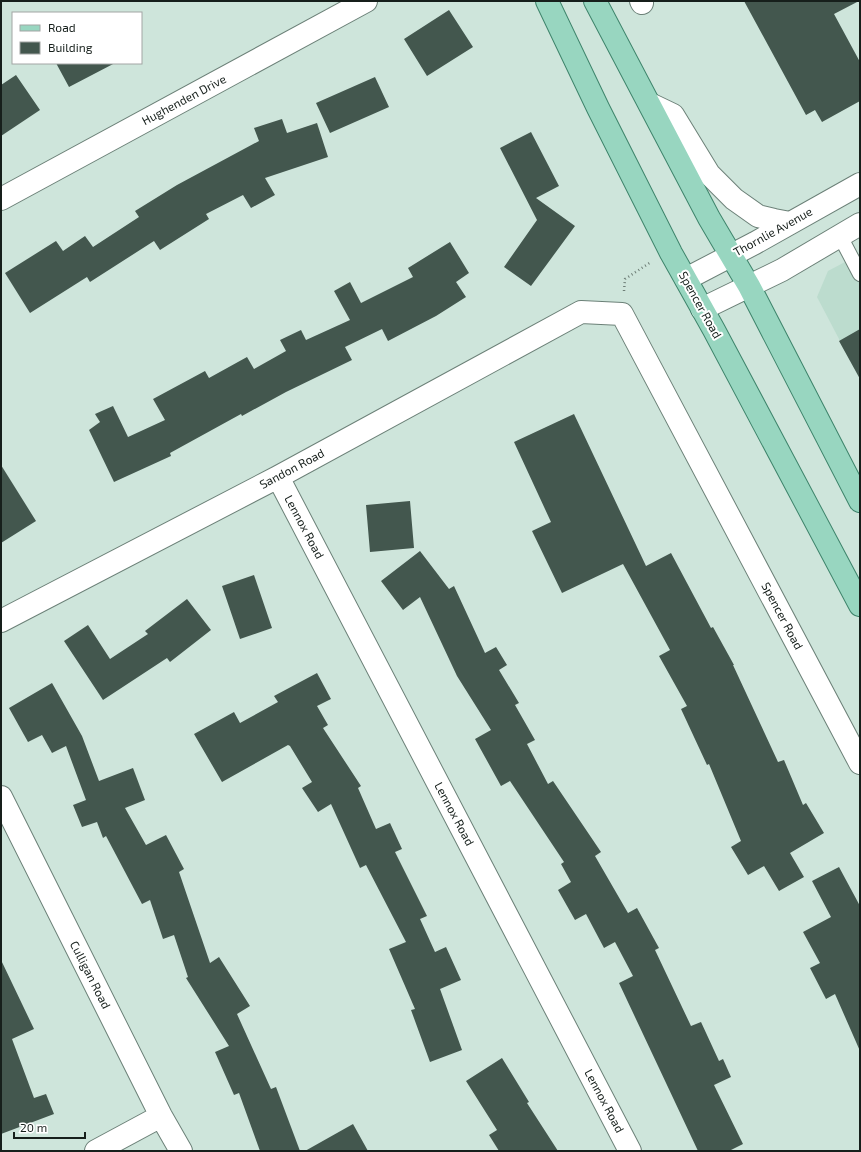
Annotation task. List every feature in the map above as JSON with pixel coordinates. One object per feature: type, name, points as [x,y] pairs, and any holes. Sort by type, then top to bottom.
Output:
[{"type":"main road","name":"Spencer Road","points":[[547,1],[598,108],[686,279],[860,605]]},
{"type":"main road","points":[[595,1],[710,218],[749,286],[860,501]]},
{"type":"street","name":"Hughenden Drive","points":[[1,199],[366,1]]},
{"type":"street","points":[[650,104],[674,115],[709,174],[734,199],[758,216],[790,223]]},
{"type":"street","name":"Thornlie Avenue","points":[[686,279],[731,256],[860,184]]},
{"type":"street","points":[[702,309],[782,270],[860,224]]},
{"type":"street","name":"Sandon Road","points":[[1,621],[278,477],[581,312],[622,314]]},
{"type":"street","name":"Spencer Road","points":[[622,314],[860,763]]},
{"type":"street","name":"Lennox Road","points":[[278,477],[630,1151]]},
{"type":"street","name":"Culligan Road","points":[[1,797],[161,1116],[181,1151]]},
{"type":"street","points":[[96,1151],[161,1116]]},
{"type":"lane","points":[[840,236],[860,274]]},
{"type":"path","points":[[622,314],[625,279],[654,260]]},
{"type":"shaded area","points":[[860,254],[860,379],[817,297],[828,271]]},
{"type":"building","points":[[744,1],[859,1],[834,14],[860,62],[860,101],[822,122],[815,110],[806,115]]},
{"type":"building","points":[[449,10],[473,47],[427,76],[404,39]]},
{"type":"building","points":[[57,64],[113,64],[69,87]]},
{"type":"building","points":[[16,75],[40,110],[1,136],[1,85]]},
{"type":"building","points":[[375,77],[389,107],[330,133],[316,103]]},
{"type":"building","points":[[282,119],[287,133],[317,123],[328,157],[265,178],[275,195],[251,208],[243,195],[206,214],[209,219],[160,250],[154,241],[90,282],[87,277],[30,313],[5,273],[56,241],[63,251],[85,236],[93,247],[139,217],[135,211],[177,185],[259,141],[254,128]]},
{"type":"building","points":[[531,132],[559,186],[536,198],[575,226],[531,286],[504,267],[537,220],[500,148]]},
{"type":"building","points":[[450,242],[469,273],[456,282],[466,297],[436,316],[388,341],[382,329],[345,347],[352,360],[286,392],[242,416],[241,414],[170,453],[171,456],[114,482],[89,430],[100,422],[95,414],[113,406],[128,437],[165,420],[153,399],[205,371],[209,378],[247,357],[254,369],[286,351],[280,340],[301,330],[306,340],[350,320],[334,291],[350,282],[361,303],[413,277],[408,268]]},
{"type":"building","points":[[860,329],[860,379],[839,341]]},
{"type":"building","points":[[574,414],[646,566],[671,553],[711,628],[713,627],[734,665],[778,762],[784,760],[803,805],[806,803],[824,833],[790,853],[804,877],[779,891],[764,866],[748,875],[731,847],[741,841],[709,764],[707,765],[681,709],[687,706],[659,656],[670,650],[623,564],[562,593],[532,531],[551,522],[514,442]]},
{"type":"building","points":[[1,465],[36,521],[1,543]]},
{"type":"building","points":[[410,501],[414,548],[370,552],[366,505]]},
{"type":"building","points":[[420,551],[449,589],[454,586],[485,653],[496,647],[507,665],[499,670],[519,703],[515,705],[535,740],[527,744],[548,784],[553,781],[601,852],[595,856],[628,913],[637,908],[659,948],[655,950],[691,1026],[701,1022],[719,1061],[723,1059],[731,1077],[714,1085],[743,1144],[729,1151],[698,1151],[619,983],[633,976],[615,942],[604,948],[586,914],[575,920],[558,890],[571,882],[561,864],[564,862],[510,781],[501,786],[475,739],[491,730],[457,676],[420,597],[403,610],[381,581]]},
{"type":"building","points":[[254,575],[272,628],[240,639],[222,586]]},
{"type":"building","points":[[187,599],[211,630],[170,662],[167,658],[103,700],[64,641],[88,625],[110,659],[148,634],[145,631]]},
{"type":"building","points":[[317,673],[331,699],[317,706],[328,725],[323,728],[361,786],[358,788],[376,829],[390,823],[402,849],[395,852],[427,916],[420,919],[435,952],[446,947],[461,980],[440,989],[462,1050],[430,1062],[411,1010],[415,1009],[389,949],[406,942],[366,865],[360,868],[331,804],[318,812],[302,788],[312,782],[290,746],[288,745],[222,782],[194,734],[234,712],[240,723],[278,702],[274,696]]},
{"type":"building","points":[[52,683],[82,736],[99,781],[133,768],[145,800],[125,808],[146,845],[166,835],[184,869],[179,872],[210,963],[219,957],[250,1006],[237,1014],[271,1089],[276,1087],[300,1151],[260,1151],[239,1093],[234,1095],[215,1052],[229,1046],[186,978],[188,977],[174,935],[163,939],[150,900],[142,904],[106,836],[103,838],[97,822],[82,827],[73,805],[86,800],[66,746],[52,753],[42,735],[28,742],[9,708]]},
{"type":"building","points":[[839,867],[860,906],[860,1051],[835,994],[826,999],[810,968],[820,963],[803,932],[831,917],[812,881]]},
{"type":"building","points":[[1,960],[34,1029],[12,1039],[34,1098],[46,1094],[54,1114],[1,1134]]},
{"type":"building","points":[[502,1058],[529,1102],[527,1103],[558,1151],[499,1151],[489,1135],[497,1130],[466,1081]]},
{"type":"building","points":[[353,1124],[368,1151],[305,1151]]}]
